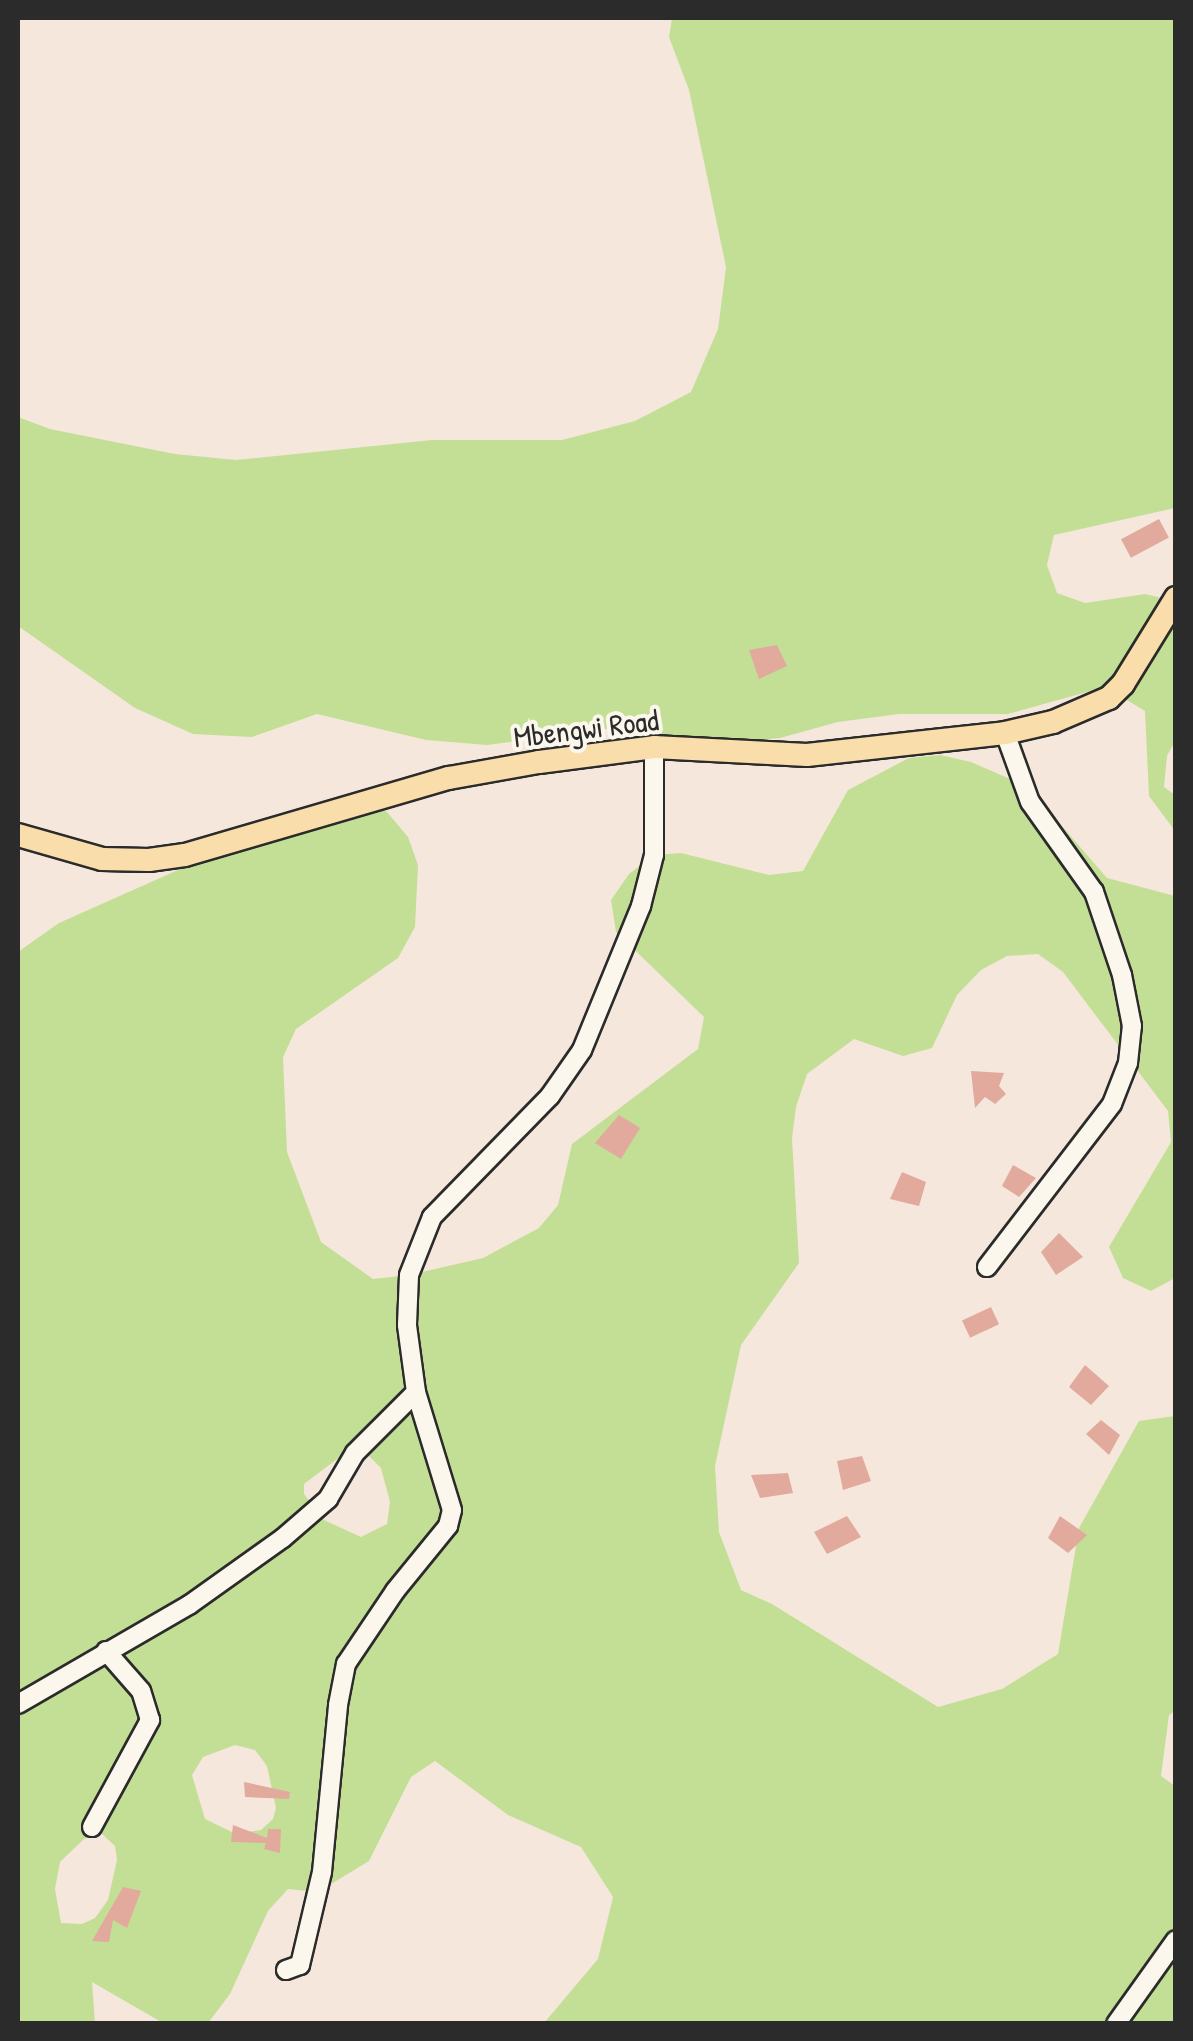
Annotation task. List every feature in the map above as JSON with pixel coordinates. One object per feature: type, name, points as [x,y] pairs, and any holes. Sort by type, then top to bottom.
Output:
[{"type":"main road","name":"Mbengwi Road","points":[[18,835],[102,859],[186,855],[449,778],[654,746],[807,755],[1005,733],[1053,722],[1108,698],[1123,684],[1176,598]]},
{"type":"street","points":[[987,1268],[1112,1104],[1128,1063],[1132,1026],[1122,975],[1094,892],[1030,802],[1005,733]]},
{"type":"street","points":[[286,1970],[300,1965],[322,1872],[338,1705],[346,1664],[395,1590],[448,1526],[452,1510],[416,1392],[407,1325],[409,1275],[432,1217],[550,1096],[582,1050],[641,906],[654,855],[654,746]]},
{"type":"street","points":[[18,1704],[189,1606],[317,1511],[355,1452],[416,1392]]},
{"type":"street","points":[[92,1826],[150,1720],[141,1691],[106,1651]]},
{"type":"street","points":[[1116,2024],[1176,1940]]},
{"type":"green space","points":[[672,18],[1175,18],[1175,508],[1054,535],[1047,565],[1057,593],[1085,603],[1145,594],[1175,601],[1175,741],[1167,756],[1164,787],[1175,795],[1175,831],[1149,796],[1145,711],[1105,687],[1008,714],[899,714],[838,722],[780,738],[714,744],[613,728],[487,745],[426,740],[317,714],[252,737],[193,734],[135,708],[18,626],[18,417],[50,429],[175,454],[236,460],[432,440],[562,440],[635,421],[691,392],[718,329],[726,267],[689,90],[669,37]]},
{"type":"green space","points":[[940,755],[971,762],[1028,787],[1107,878],[1175,896],[1175,1278],[1151,1291],[1123,1278],[1109,1247],[1171,1142],[1168,1111],[1063,972],[1038,954],[1007,956],[981,970],[957,995],[932,1048],[903,1056],[854,1039],[807,1074],[796,1107],[792,1138],[799,1263],[741,1345],[715,1466],[719,1532],[741,1590],[772,1604],[938,1707],[1002,1689],[1058,1654],[1079,1528],[1139,1421],[1175,1416],[1176,1710],[1169,1715],[1161,1776],[1175,1786],[1175,2023],[544,2023],[598,1959],[613,1897],[581,1847],[508,1815],[435,1761],[411,1777],[369,1861],[318,1892],[288,1889],[268,1911],[230,1994],[208,2023],[163,2023],[92,1982],[95,2023],[18,2023],[18,952],[59,923],[326,804],[360,799],[387,812],[408,837],[418,865],[415,927],[398,958],[296,1029],[283,1057],[287,1152],[321,1242],[373,1279],[409,1275],[483,1258],[539,1228],[558,1205],[572,1144],[698,1049],[704,1017],[616,932],[611,900],[629,874],[654,855],[681,853],[769,875],[803,871],[848,790],[909,758]],"holes":[[[357,1444],[381,1468],[390,1502],[387,1524],[361,1537],[324,1520],[304,1494],[304,1484]],[[235,1745],[255,1750],[267,1766],[276,1808],[273,1819],[261,1830],[236,1834],[205,1819],[192,1775],[203,1757]],[[101,1833],[115,1846],[117,1860],[108,1900],[95,1918],[82,1924],[61,1923],[55,1889],[60,1862],[84,1839]]]},
{"type":"building","points":[[1159,519],[1169,538],[1131,558],[1121,539]]},
{"type":"building","points":[[777,645],[787,666],[759,679],[749,650]]},
{"type":"building","points":[[971,1071],[1004,1073],[999,1086],[1006,1094],[995,1104],[985,1097],[975,1108]]},
{"type":"building","points":[[619,1115],[640,1128],[621,1159],[595,1143]]},
{"type":"building","points":[[1013,1165],[1036,1178],[1019,1197],[1002,1186]]},
{"type":"building","points":[[902,1172],[926,1182],[919,1206],[890,1199]]},
{"type":"building","points":[[1059,1233],[1083,1257],[1056,1275],[1041,1252]]},
{"type":"building","points":[[991,1307],[999,1324],[970,1338],[962,1321]]},
{"type":"building","points":[[1085,1365],[1109,1386],[1091,1405],[1069,1387]]},
{"type":"building","points":[[1101,1420],[1120,1435],[1109,1455],[1086,1434]]},
{"type":"building","points":[[862,1456],[871,1481],[843,1490],[837,1461]]},
{"type":"building","points":[[788,1473],[793,1493],[760,1498],[751,1475]]},
{"type":"building","points":[[847,1516],[861,1537],[827,1554],[814,1532]]},
{"type":"building","points":[[1060,1516],[1087,1535],[1068,1553],[1048,1538]]},
{"type":"building","points":[[244,1782],[290,1792],[289,1799],[245,1797]]},
{"type":"building","points":[[233,1825],[267,1838],[268,1829],[281,1829],[280,1853],[264,1849],[266,1843],[231,1842]]},
{"type":"building","points":[[123,1887],[141,1891],[127,1928],[113,1920],[109,1942],[92,1941]]}]
